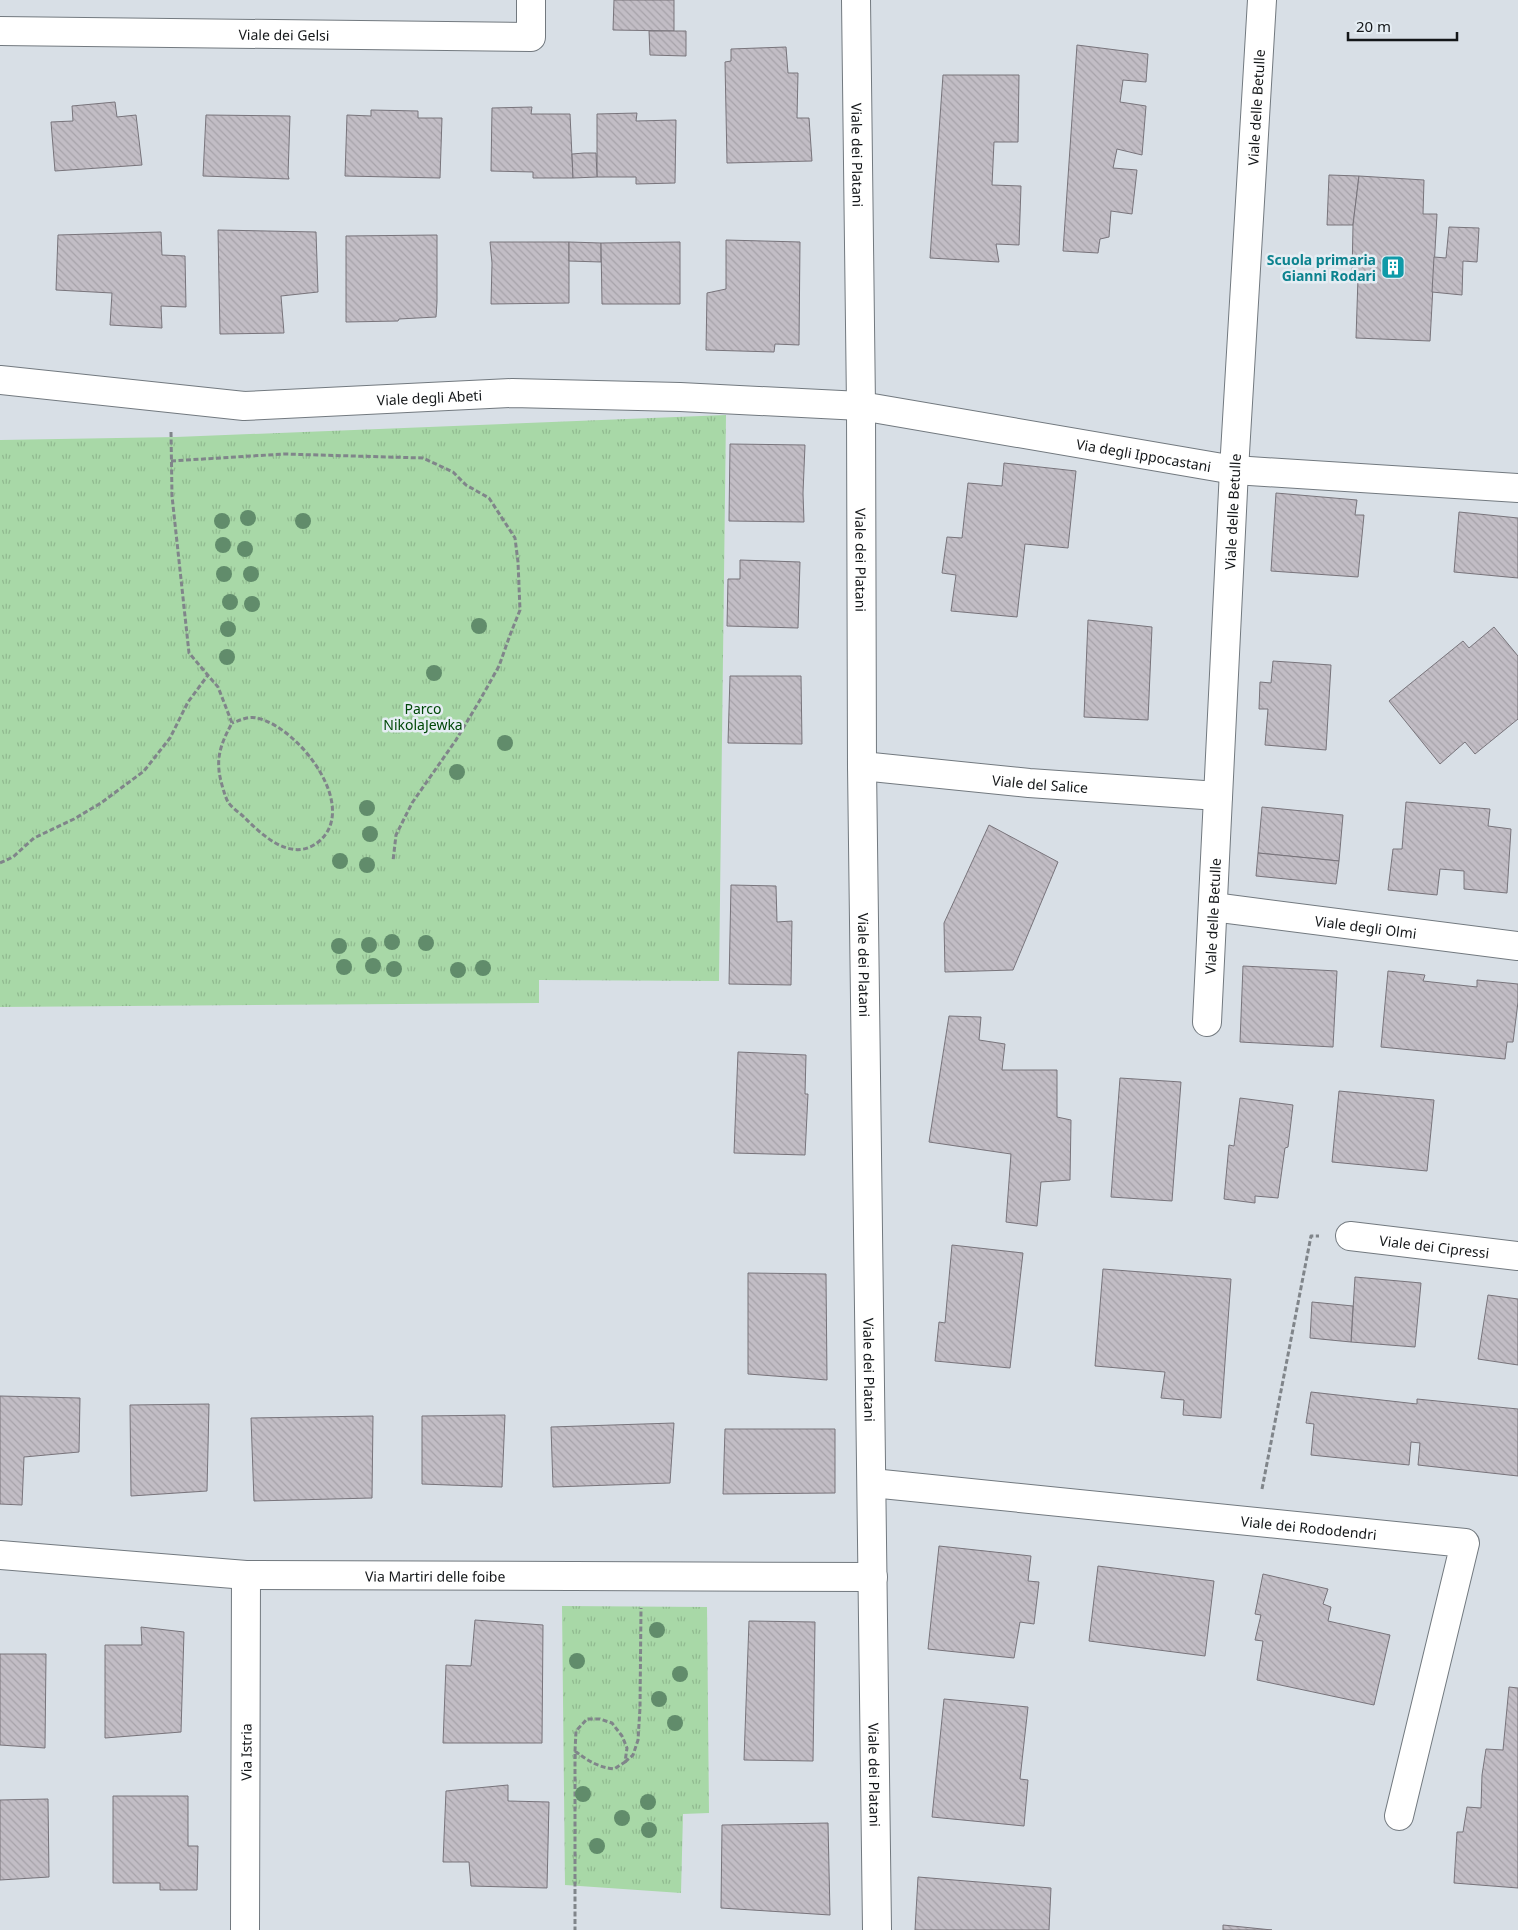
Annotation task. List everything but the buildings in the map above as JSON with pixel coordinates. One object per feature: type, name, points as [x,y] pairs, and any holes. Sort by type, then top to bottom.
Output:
[{"type":"street","name":"Viale dei Gelsi","points":[[0,31],[531,37],[531,0]]},
{"type":"street","name":"Viale dei Platani","points":[[856,0],[861,406],[862,766],[877,1930]]},
{"type":"street","name":"Viale delle Betulle","points":[[1207,1022],[1234,470],[1262,0]]},
{"type":"street","name":"Viale degli Abeti","points":[[0,380],[244,406],[512,393],[680,397],[861,406]]},
{"type":"street","name":"Via degli Ippocastani","points":[[861,406],[1234,470],[1518,488]]},
{"type":"street","name":"Viale del Salice","points":[[862,766],[1029,783],[1218,796]]},
{"type":"street","name":"Viale degli Olmi","points":[[1213,907],[1518,946]]},
{"type":"street","name":"Viale dei Cipressi","points":[[1350,1236],[1518,1256]]},
{"type":"street","name":"Viale dei Rododendri","points":[[872,1483],[1466,1543],[1399,1816]]},
{"type":"street","name":"Via Martiri delle foibe","points":[[0,1556],[246,1575],[873,1577]]},
{"type":"street","name":"Via Istria","points":[[245,1930],[246,1575]]},
{"type":"path","points":[[171,398],[172,496],[188,653],[218,688],[232,723]]},
{"type":"path","points":[[171,461],[284,454],[423,458],[453,472],[466,485],[489,498],[515,538],[520,610],[499,666],[456,740],[412,803],[396,835],[393,861]]},
{"type":"path","points":[[0,863],[13,857],[34,838],[74,819],[101,802],[144,771],[170,738],[188,702],[208,675]]},
{"type":"path","points":[[247,718],[258,718],[291,736],[313,759],[330,789],[332,813],[331,826],[318,842],[311,847],[295,849],[278,845],[268,839],[228,802],[219,770],[221,742],[232,723],[247,718]]},
{"type":"path","points":[[1256,1522],[1310,1236],[1350,1236]]},
{"type":"path","points":[[575,1751],[600,1767],[614,1769],[633,1755],[638,1740],[640,1708],[642,1643],[639,1577]]},
{"type":"path","points":[[575,1930],[576,1731],[587,1719],[600,1719],[612,1722],[622,1736],[627,1748],[625,1762]]},
{"type":"green space","name":"Parco NikolaJewka","points":[[726,415],[719,981],[539,980],[539,1003],[0,1007],[0,440],[176,437]]},
{"type":"green space","points":[[562,1606],[707,1607],[709,1813],[683,1814],[681,1893],[565,1885]]},
{"type":"place","name":"Scuola primaria Gianni Rodari","points":[[1393,267]]}]
